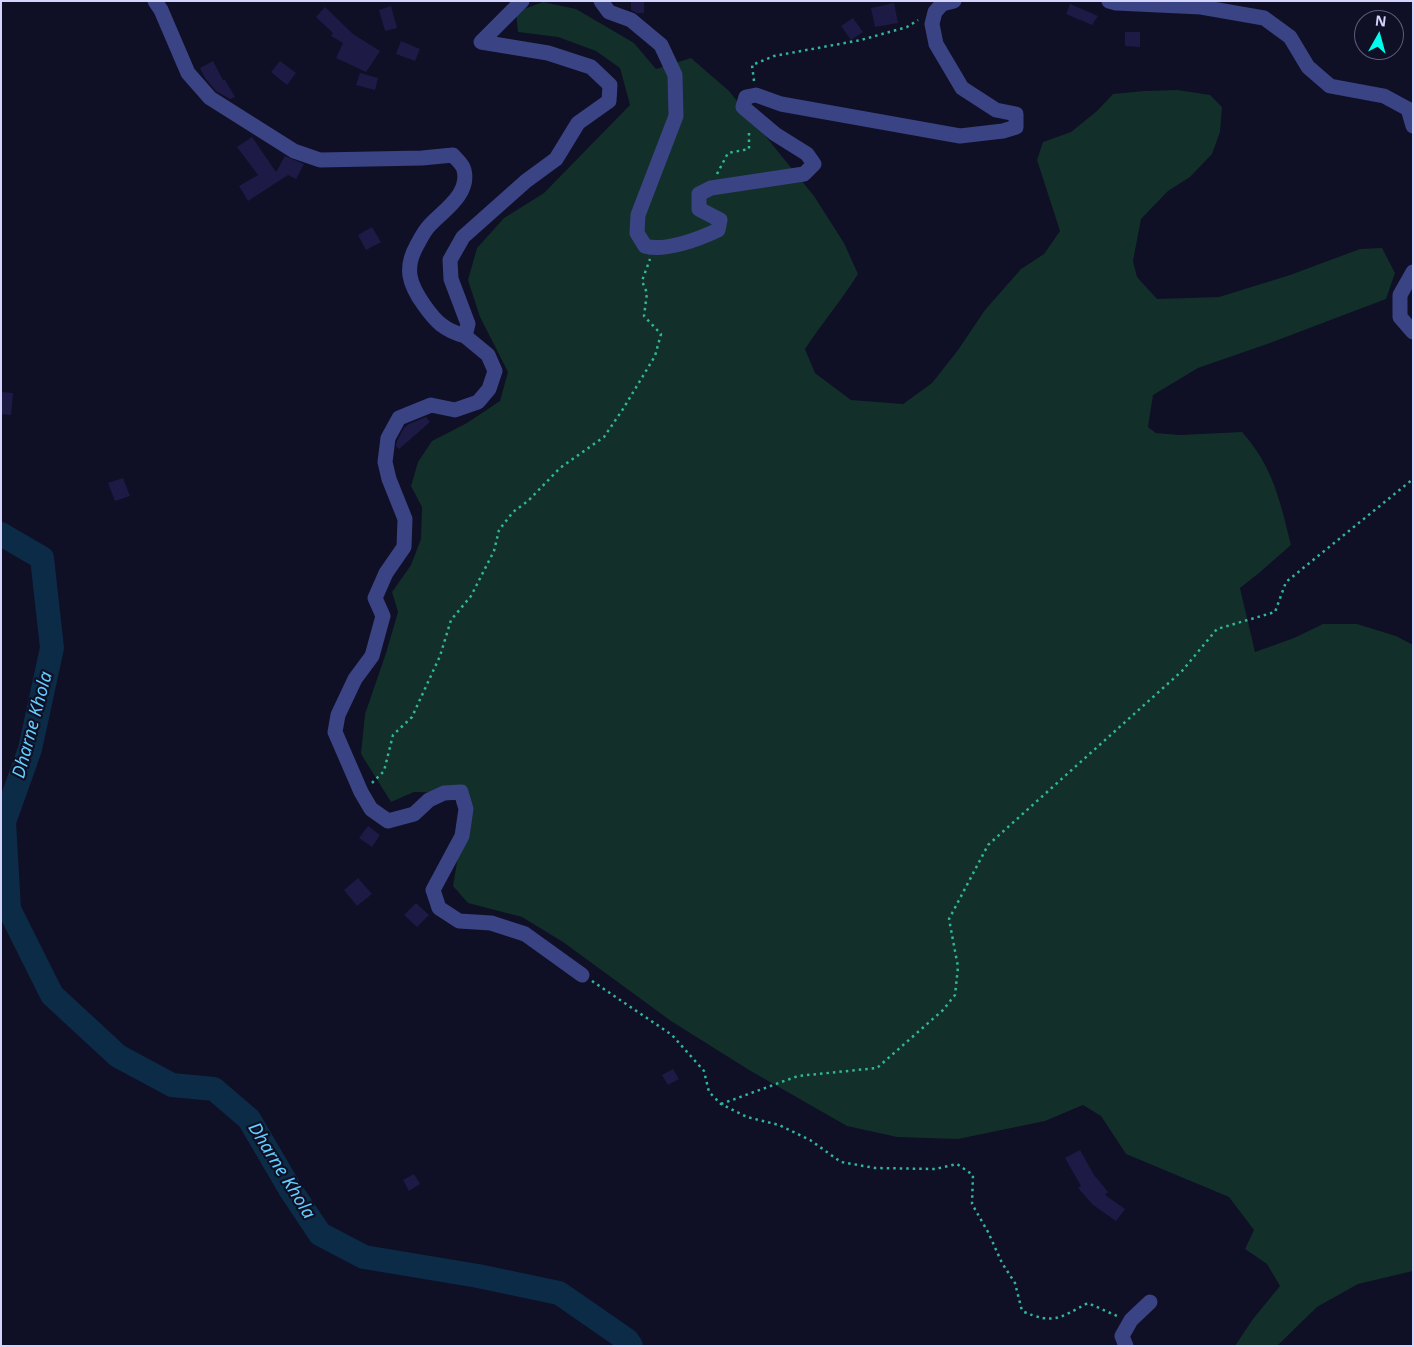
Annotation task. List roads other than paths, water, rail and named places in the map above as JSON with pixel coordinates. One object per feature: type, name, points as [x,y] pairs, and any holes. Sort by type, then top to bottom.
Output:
[{"type":"street","points":[[156,1],[188,73],[210,98],[294,151],[320,160],[422,158],[453,155],[464,168],[465,185],[456,199],[428,227],[411,256],[408,273],[415,293],[436,321],[453,333],[465,336],[488,354],[494,371],[489,389],[478,402],[455,410],[431,405],[399,418],[388,438],[385,462],[389,478],[406,519],[404,547],[386,572],[375,598],[383,616],[372,656],[355,679],[338,715],[335,732],[361,792],[371,809],[388,821],[414,814],[429,800],[444,793],[461,792],[466,809],[462,836],[433,890],[439,908],[459,921],[491,923],[525,934],[582,974]]},
{"type":"street","points":[[465,336],[468,324],[451,279],[450,260],[463,237],[526,181],[556,159],[578,123],[609,101],[610,85],[591,67],[548,53],[481,42],[522,1]]},
{"type":"street","points":[[601,1],[609,12],[631,20],[661,45],[675,75],[676,116],[638,215],[637,233],[645,246],[654,249],[699,239],[718,230],[720,220],[699,209],[699,194],[711,188],[804,174],[814,164],[807,154],[775,134],[743,108],[746,97],[756,95],[781,104],[960,136],[1003,131],[1016,127],[1016,114],[996,110],[962,88],[936,44],[932,24],[935,12],[942,4],[954,1]]},
{"type":"street","points":[[1109,1],[1116,3],[1201,7],[1264,18],[1290,37],[1308,67],[1330,86],[1384,96],[1408,108],[1413,126]]},
{"type":"street","points":[[1413,272],[1400,294],[1400,317],[1413,332]]},
{"type":"street","points":[[1126,1346],[1122,1336],[1132,1320],[1150,1302]]},
{"type":"waterway","name":"Dharne Khola","points":[[1,534],[42,558],[52,648],[30,749],[4,822],[9,909],[52,995],[118,1056],[172,1085],[214,1089],[249,1119],[290,1189],[320,1234],[364,1257],[478,1276],[559,1293],[627,1340],[631,1346]]}]
